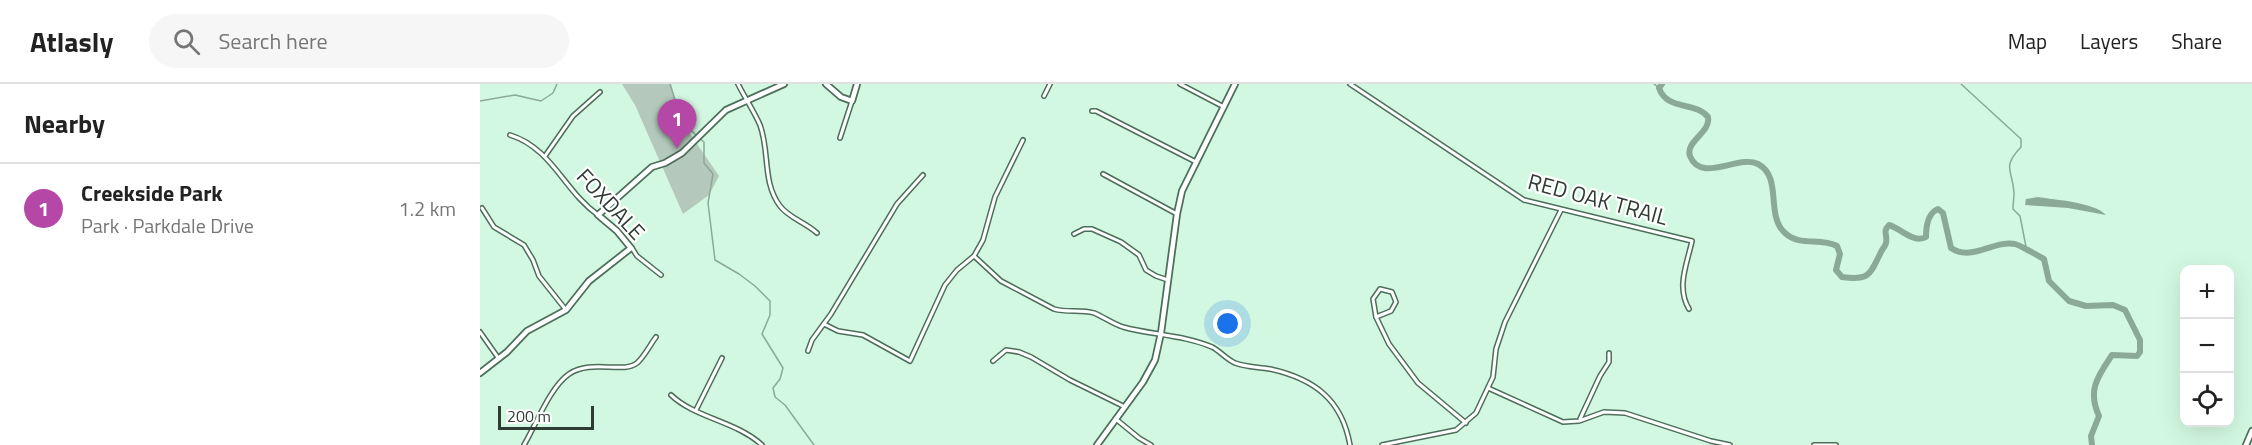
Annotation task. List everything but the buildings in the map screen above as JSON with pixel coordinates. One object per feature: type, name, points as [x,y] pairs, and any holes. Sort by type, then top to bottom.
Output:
[{"type":"street","points":[[738,84],[760,126],[767,157],[770,187],[777,201],[786,213],[817,233]]},
{"type":"street","points":[[598,215],[652,167],[670,160],[688,147],[726,111],[784,84]]},
{"type":"street","points":[[826,84],[841,97],[852,101]]},
{"type":"street","points":[[840,138],[857,84]]},
{"type":"street","points":[[1044,96],[1050,84]]},
{"type":"street","points":[[1180,84],[1224,107]]},
{"type":"street","points":[[1097,445],[1150,370],[1161,333],[1182,192],[1236,84]]},
{"type":"street","name":"RED OAK TRAIL","points":[[1350,84],[1529,202],[1692,242],[1682,285],[1689,309]]},
{"type":"street","points":[[546,156],[573,116],[600,92]]},
{"type":"street","points":[[1092,111],[1196,162]]},
{"type":"street","name":"FOXDALE","points":[[510,135],[531,144],[546,156],[575,196],[616,231],[637,256],[661,275]]},
{"type":"street","points":[[824,324],[838,331],[863,335],[910,361],[945,285],[957,270],[974,256],[986,233],[995,197],[1023,140]]},
{"type":"street","points":[[1103,174],[1177,214]]},
{"type":"street","points":[[808,351],[812,340],[897,204],[923,175]]},
{"type":"street","points":[[482,208],[496,228],[524,245],[533,260],[538,276],[566,310]]},
{"type":"street","points":[[1382,445],[1456,430],[1476,413],[1492,377],[1499,338],[1511,308],[1561,210]]},
{"type":"street","points":[[1074,234],[1092,229],[1121,242],[1139,255],[1146,270],[1168,280]]},
{"type":"street","points":[[480,373],[499,359],[527,331],[566,310],[589,281],[631,248]]},
{"type":"street","points":[[974,256],[1002,281],[1054,309],[1063,312],[1083,311],[1122,327],[1161,333],[1210,346],[1236,363],[1284,373],[1312,386],[1339,410],[1347,426],[1350,445]]},
{"type":"street","points":[[1376,317],[1395,307],[1392,292],[1383,289],[1375,294],[1373,305],[1376,317],[1389,344],[1418,383],[1466,423]]},
{"type":"street","points":[[480,332],[499,359]]},
{"type":"street","points":[[524,445],[557,386],[566,376],[588,366],[632,366],[639,362],[656,337]]},
{"type":"street","points":[[993,361],[1006,350],[1019,352],[1080,386],[1125,407]]},
{"type":"street","points":[[1579,421],[1600,375],[1609,362],[1609,353]]},
{"type":"street","points":[[696,410],[722,358]]},
{"type":"street","points":[[1488,388],[1560,421],[1579,421],[1604,412],[1625,413],[1730,445]]},
{"type":"street","points":[[671,395],[684,406],[749,435],[762,445]]},
{"type":"street","points":[[1116,419],[1139,438],[1152,445]]},
{"type":"street","points":[[2246,445],[2252,431]]},
{"type":"street","points":[[1814,445],[1836,445]]},
{"type":"shaded area","points":[[622,84],[671,84],[682,122],[719,176],[709,195],[683,214],[635,105]]},
{"type":"shaded area","points":[[2038,197],[2084,204],[2106,215],[2068,208],[2025,205],[2026,199]]},
{"type":"waterway","points":[[480,101],[515,95],[541,101],[553,93],[557,84]]},
{"type":"waterway","points":[[670,84],[682,122],[696,135]]},
{"type":"waterway","points":[[1654,84],[1659,88]]},
{"type":"waterway","points":[[1662,84],[1659,88],[1668,100],[1696,109],[1708,117],[1706,128],[1694,141],[1689,151],[1695,164],[1703,168],[1711,168],[1750,162],[1766,170],[1770,178],[1779,225],[1785,233],[1797,240],[1824,242],[1837,246],[1840,254],[1836,270],[1842,277],[1864,277],[1871,271],[1885,245],[1886,230],[1889,225],[1912,237],[1921,239],[1926,237],[1930,217],[1938,209],[1943,213],[1951,248],[1967,253],[1999,245],[2017,245],[2044,259],[2049,281],[2069,301],[2086,306],[2113,305],[2125,310],[2140,340],[2140,352],[2137,356],[2112,355],[2099,377],[2094,391],[2099,416],[2091,436],[2092,445]]},
{"type":"waterway","points":[[1961,84],[2021,139],[2021,147],[2011,160],[2010,169],[2014,193],[2013,209],[2020,216],[2027,252]]},
{"type":"waterway","points":[[699,138],[704,142],[704,163],[713,174],[708,203],[715,260],[739,274],[770,301],[770,315],[762,334],[783,368],[780,379],[773,388],[775,397],[785,405],[814,445]]},
{"type":"place","name":"Creekside Park","points":[[677,149]]}]
